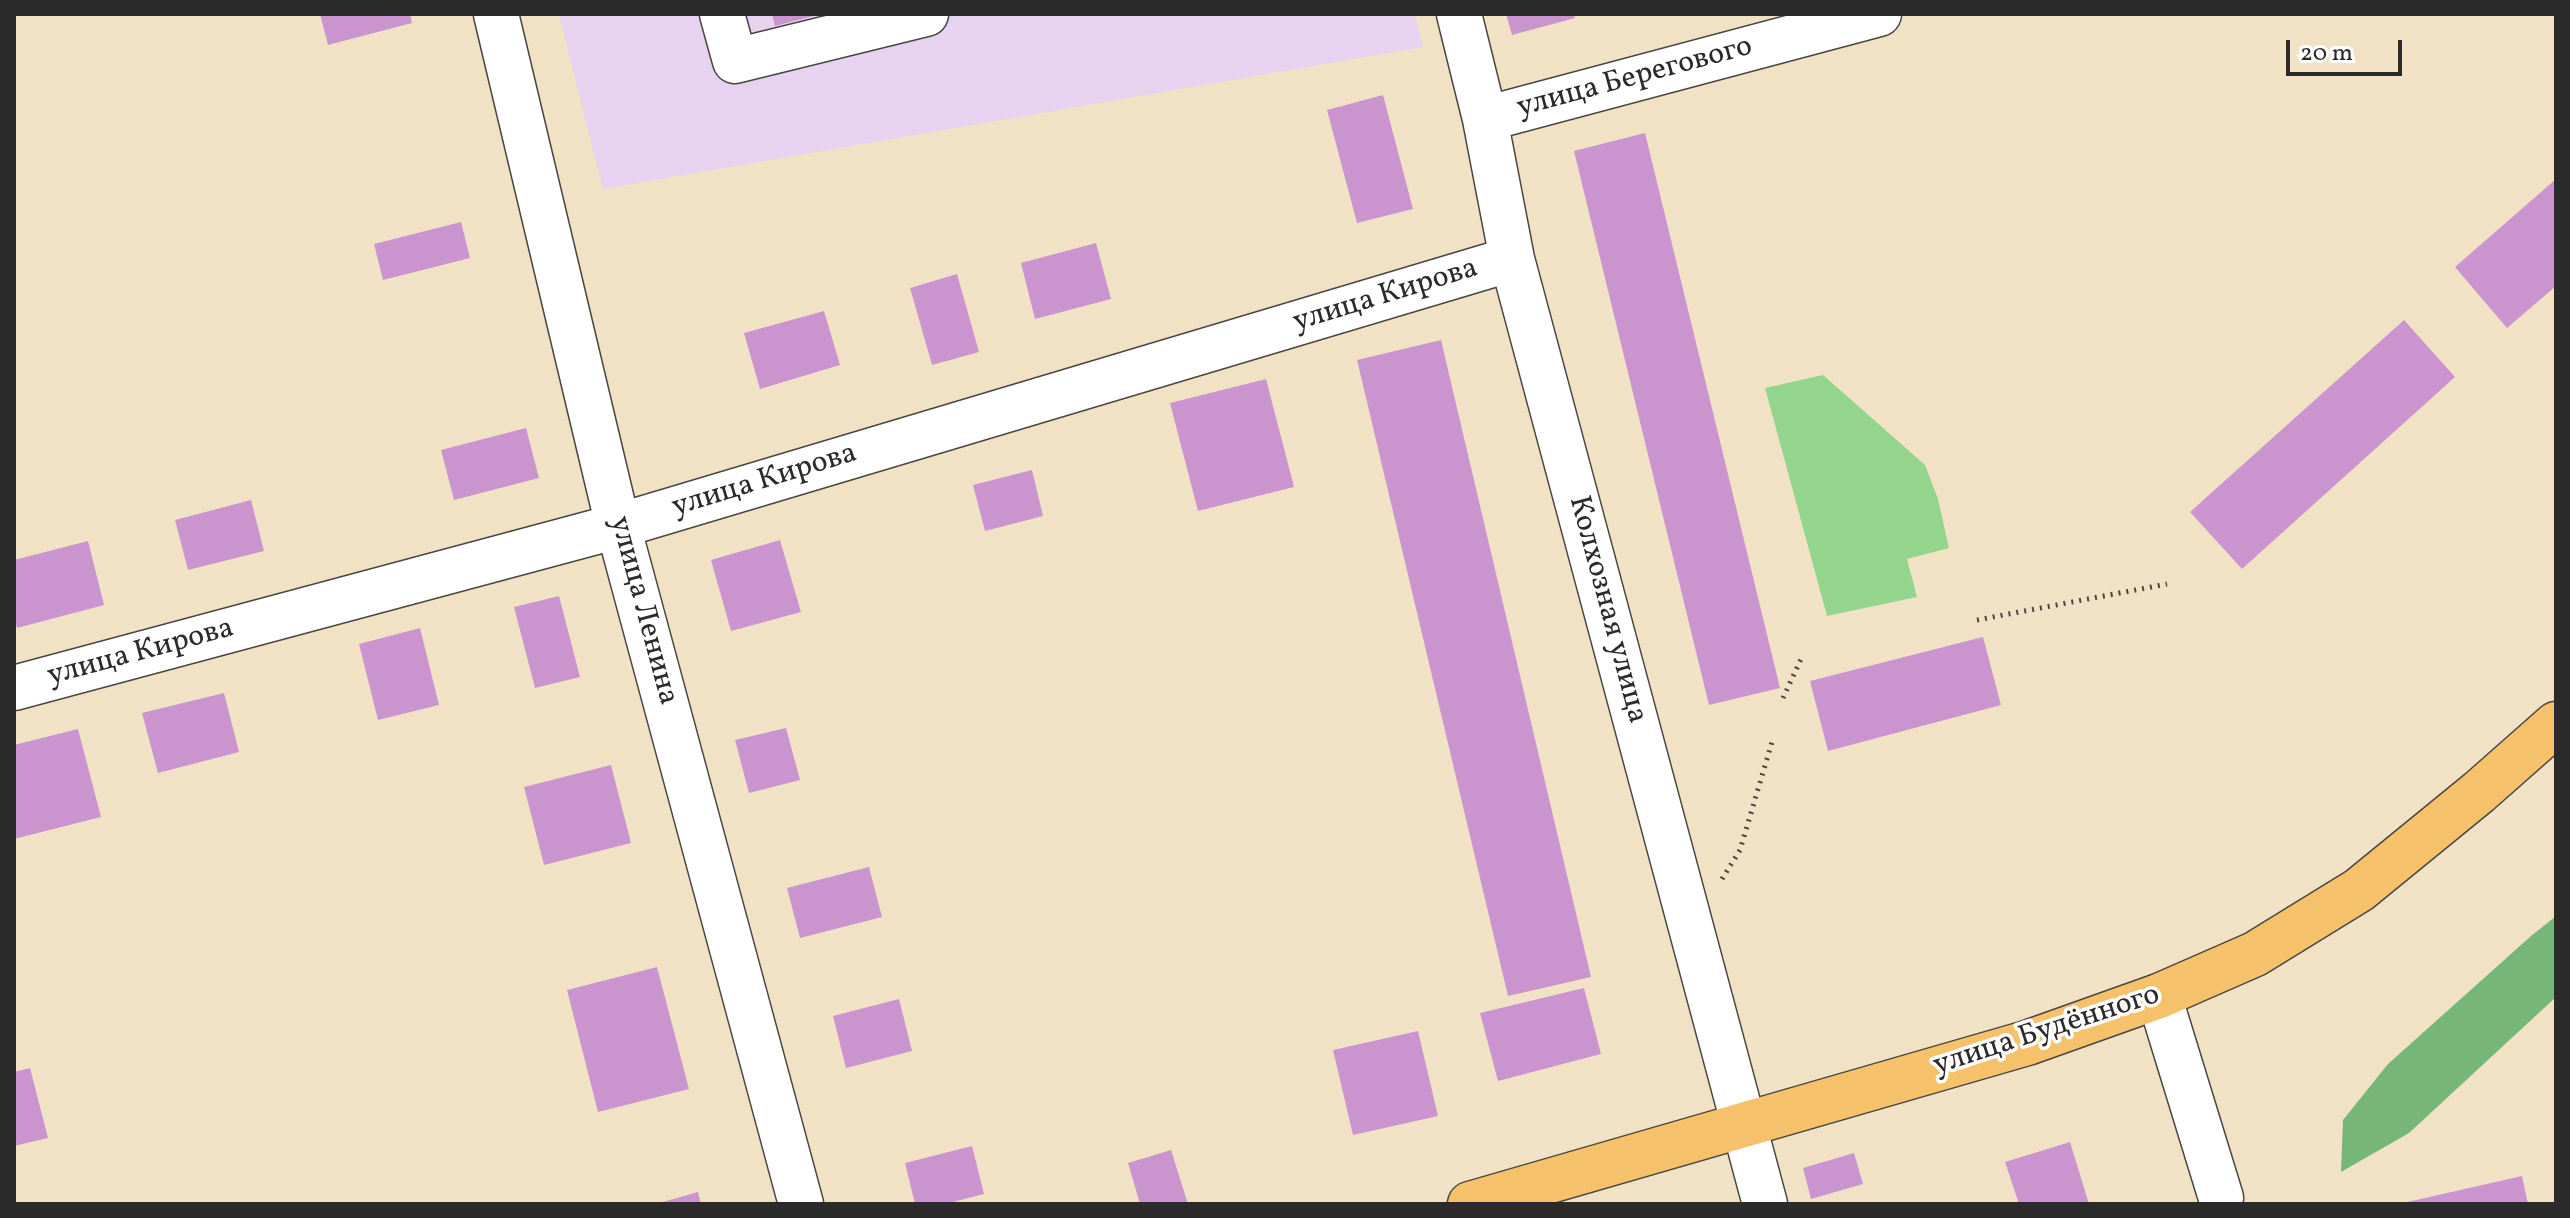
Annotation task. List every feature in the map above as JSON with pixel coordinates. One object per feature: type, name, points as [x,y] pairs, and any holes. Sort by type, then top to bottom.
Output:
[{"type":"main road","name":"улица Будённого","points":[[1470,1204],[2027,1043],[2159,996],[2255,954],[2359,890],[2556,724]]},
{"type":"street","name":"улица Ленина","points":[[496,14],[618,526],[801,1204]]},
{"type":"street","points":[[722,14],[735,61],[926,14]]},
{"type":"street","name":"Колхозная улица","points":[[1459,14],[1485,119],[1512,259],[1656,736],[1691,926],[1765,1204]]},
{"type":"street","name":"улица Берегового","points":[[1485,119],[1879,14]]},
{"type":"street","name":"улица Кирова","points":[[14,688],[618,526],[1512,259]]},
{"type":"street","points":[[2159,996],[2221,1198]]},
{"type":"path","points":[[1977,620],[2167,584]]},
{"type":"path","points":[[1783,698],[1803,655]]},
{"type":"path","points":[[1691,926],[1740,850],[1772,742]]},
{"type":"shaded area","points":[[559,14],[1415,14],[1423,47],[603,189]]},
{"type":"green space","points":[[1823,375],[1925,465],[1938,499],[1949,548],[1907,559],[1917,597],[1827,616],[1765,388]]},
{"type":"green space","points":[[2556,916],[2556,997],[2409,1133],[2341,1172],[2343,1120],[2388,1064]]},
{"type":"building","points":[[320,14],[410,14],[412,23],[328,45]]},
{"type":"building","points":[[772,14],[817,14],[817,15],[775,26]]},
{"type":"building","points":[[1506,14],[1574,14],[1575,18],[1512,35]]},
{"type":"building","points":[[1383,95],[1413,209],[1357,223],[1327,110]]},
{"type":"building","points":[[1645,133],[1780,688],[1709,705],[1574,151]]},
{"type":"building","points":[[2556,179],[2556,286],[2507,328],[2455,267]]},
{"type":"building","points":[[461,222],[470,258],[383,280],[374,244]]},
{"type":"building","points":[[1096,243],[1111,299],[1035,319],[1021,263]]},
{"type":"building","points":[[957,274],[979,352],[932,365],[910,288]]},
{"type":"building","points":[[824,311],[840,365],[760,389],[744,333]]},
{"type":"building","points":[[2404,320],[2455,377],[2242,569],[2190,512]]},
{"type":"building","points":[[1441,340],[1591,977],[1508,996],[1357,360]]},
{"type":"building","points":[[1266,379],[1294,487],[1198,511],[1170,403]]},
{"type":"building","points":[[526,428],[539,478],[454,500],[441,450]]},
{"type":"building","points":[[1032,470],[1043,516],[985,531],[973,485]]},
{"type":"building","points":[[251,500],[264,551],[188,570],[175,520]]},
{"type":"building","points":[[780,540],[801,612],[731,631],[711,560]]},
{"type":"building","points":[[88,541],[104,605],[17,628],[14,560]]},
{"type":"building","points":[[559,596],[580,677],[535,688],[514,607]]},
{"type":"building","points":[[420,628],[439,705],[378,720],[359,644]]},
{"type":"building","points":[[1983,637],[2001,705],[1828,751],[1810,681]]},
{"type":"building","points":[[224,693],[239,752],[158,773],[142,713]]},
{"type":"building","points":[[786,728],[800,780],[749,793],[735,740]]},
{"type":"building","points":[[78,729],[101,817],[14,839],[14,745]]},
{"type":"building","points":[[611,765],[631,843],[544,865],[524,787]]},
{"type":"building","points":[[869,867],[882,917],[800,938],[787,888]]},
{"type":"building","points":[[657,967],[689,1089],[598,1112],[567,990]]},
{"type":"building","points":[[1584,988],[1601,1054],[1498,1081],[1480,1013]]},
{"type":"building","points":[[899,999],[912,1051],[846,1068],[833,1016]]},
{"type":"building","points":[[1418,1031],[1438,1116],[1353,1135],[1333,1050]]},
{"type":"building","points":[[30,1068],[48,1138],[14,1146],[14,1072]]},
{"type":"building","points":[[2070,1142],[2089,1204],[2019,1204],[2005,1162]]},
{"type":"building","points":[[972,1146],[984,1194],[945,1204],[915,1204],[905,1163]]},
{"type":"building","points":[[1171,1150],[1188,1204],[1140,1204],[1128,1163]]},
{"type":"building","points":[[1854,1153],[1863,1184],[1811,1199],[1803,1168]]},
{"type":"building","points":[[2522,1176],[2528,1204],[2403,1204],[2403,1203]]},
{"type":"building","points":[[698,1192],[701,1204],[659,1204],[659,1203]]}]
